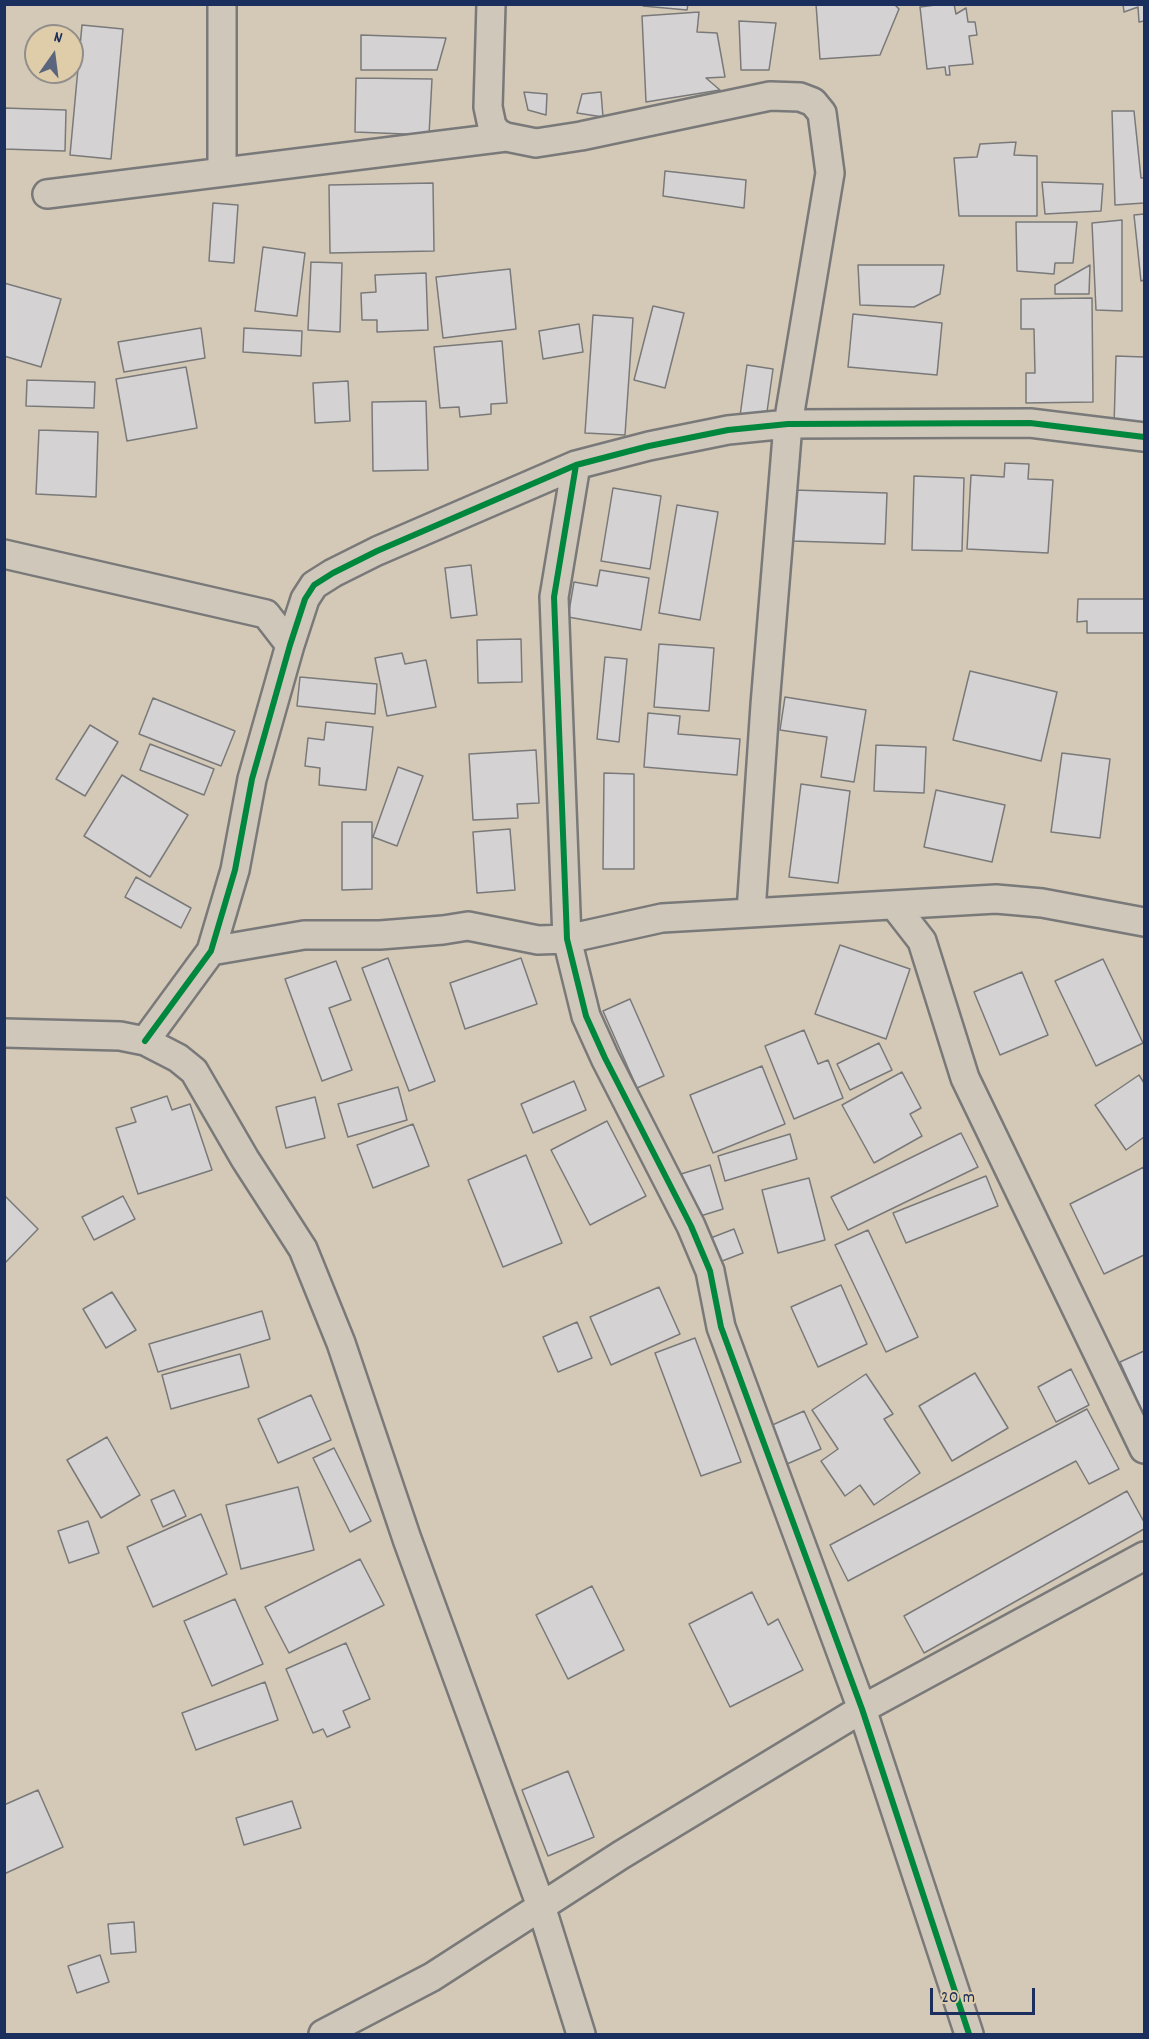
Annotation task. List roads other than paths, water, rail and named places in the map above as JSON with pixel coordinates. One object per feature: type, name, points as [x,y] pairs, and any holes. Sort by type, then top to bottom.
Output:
[{"type":"street","points":[[222,4],[222,172]]},
{"type":"street","points":[[491,4],[488,107],[492,126],[498,134],[506,137],[536,143],[581,136],[770,96],[800,97],[813,102],[822,113],[830,173],[788,424],[751,912]]},
{"type":"street","points":[[47,194],[506,137]]},
{"type":"street","points":[[266,614],[333,573],[377,551],[576,465],[649,446],[728,430],[788,424],[1030,423],[1144,437]]},
{"type":"street","points":[[576,465],[555,597],[567,939],[586,1016],[605,1058],[692,1226],[710,1271],[722,1327],[862,1709],[969,2034]]},
{"type":"street","points":[[4,554],[266,614],[290,645]]},
{"type":"street","points":[[145,1041],[211,951],[235,870],[252,779],[290,645],[305,599],[314,585]]},
{"type":"street","points":[[211,951],[304,935],[380,935],[468,926],[538,940],[567,939],[662,918],[996,899],[1042,903],[1144,922]]},
{"type":"street","points":[[922,941],[942,902]]},
{"type":"street","points":[[894,905],[922,941],[965,1078],[1144,1449]]},
{"type":"street","points":[[4,1033],[120,1036],[145,1041],[178,1058],[194,1071],[245,1159],[303,1249],[341,1343],[407,1539],[541,1906],[581,2034]]},
{"type":"street","points":[[324,2034],[432,1977],[621,1855],[862,1709],[1144,1556]]}]
